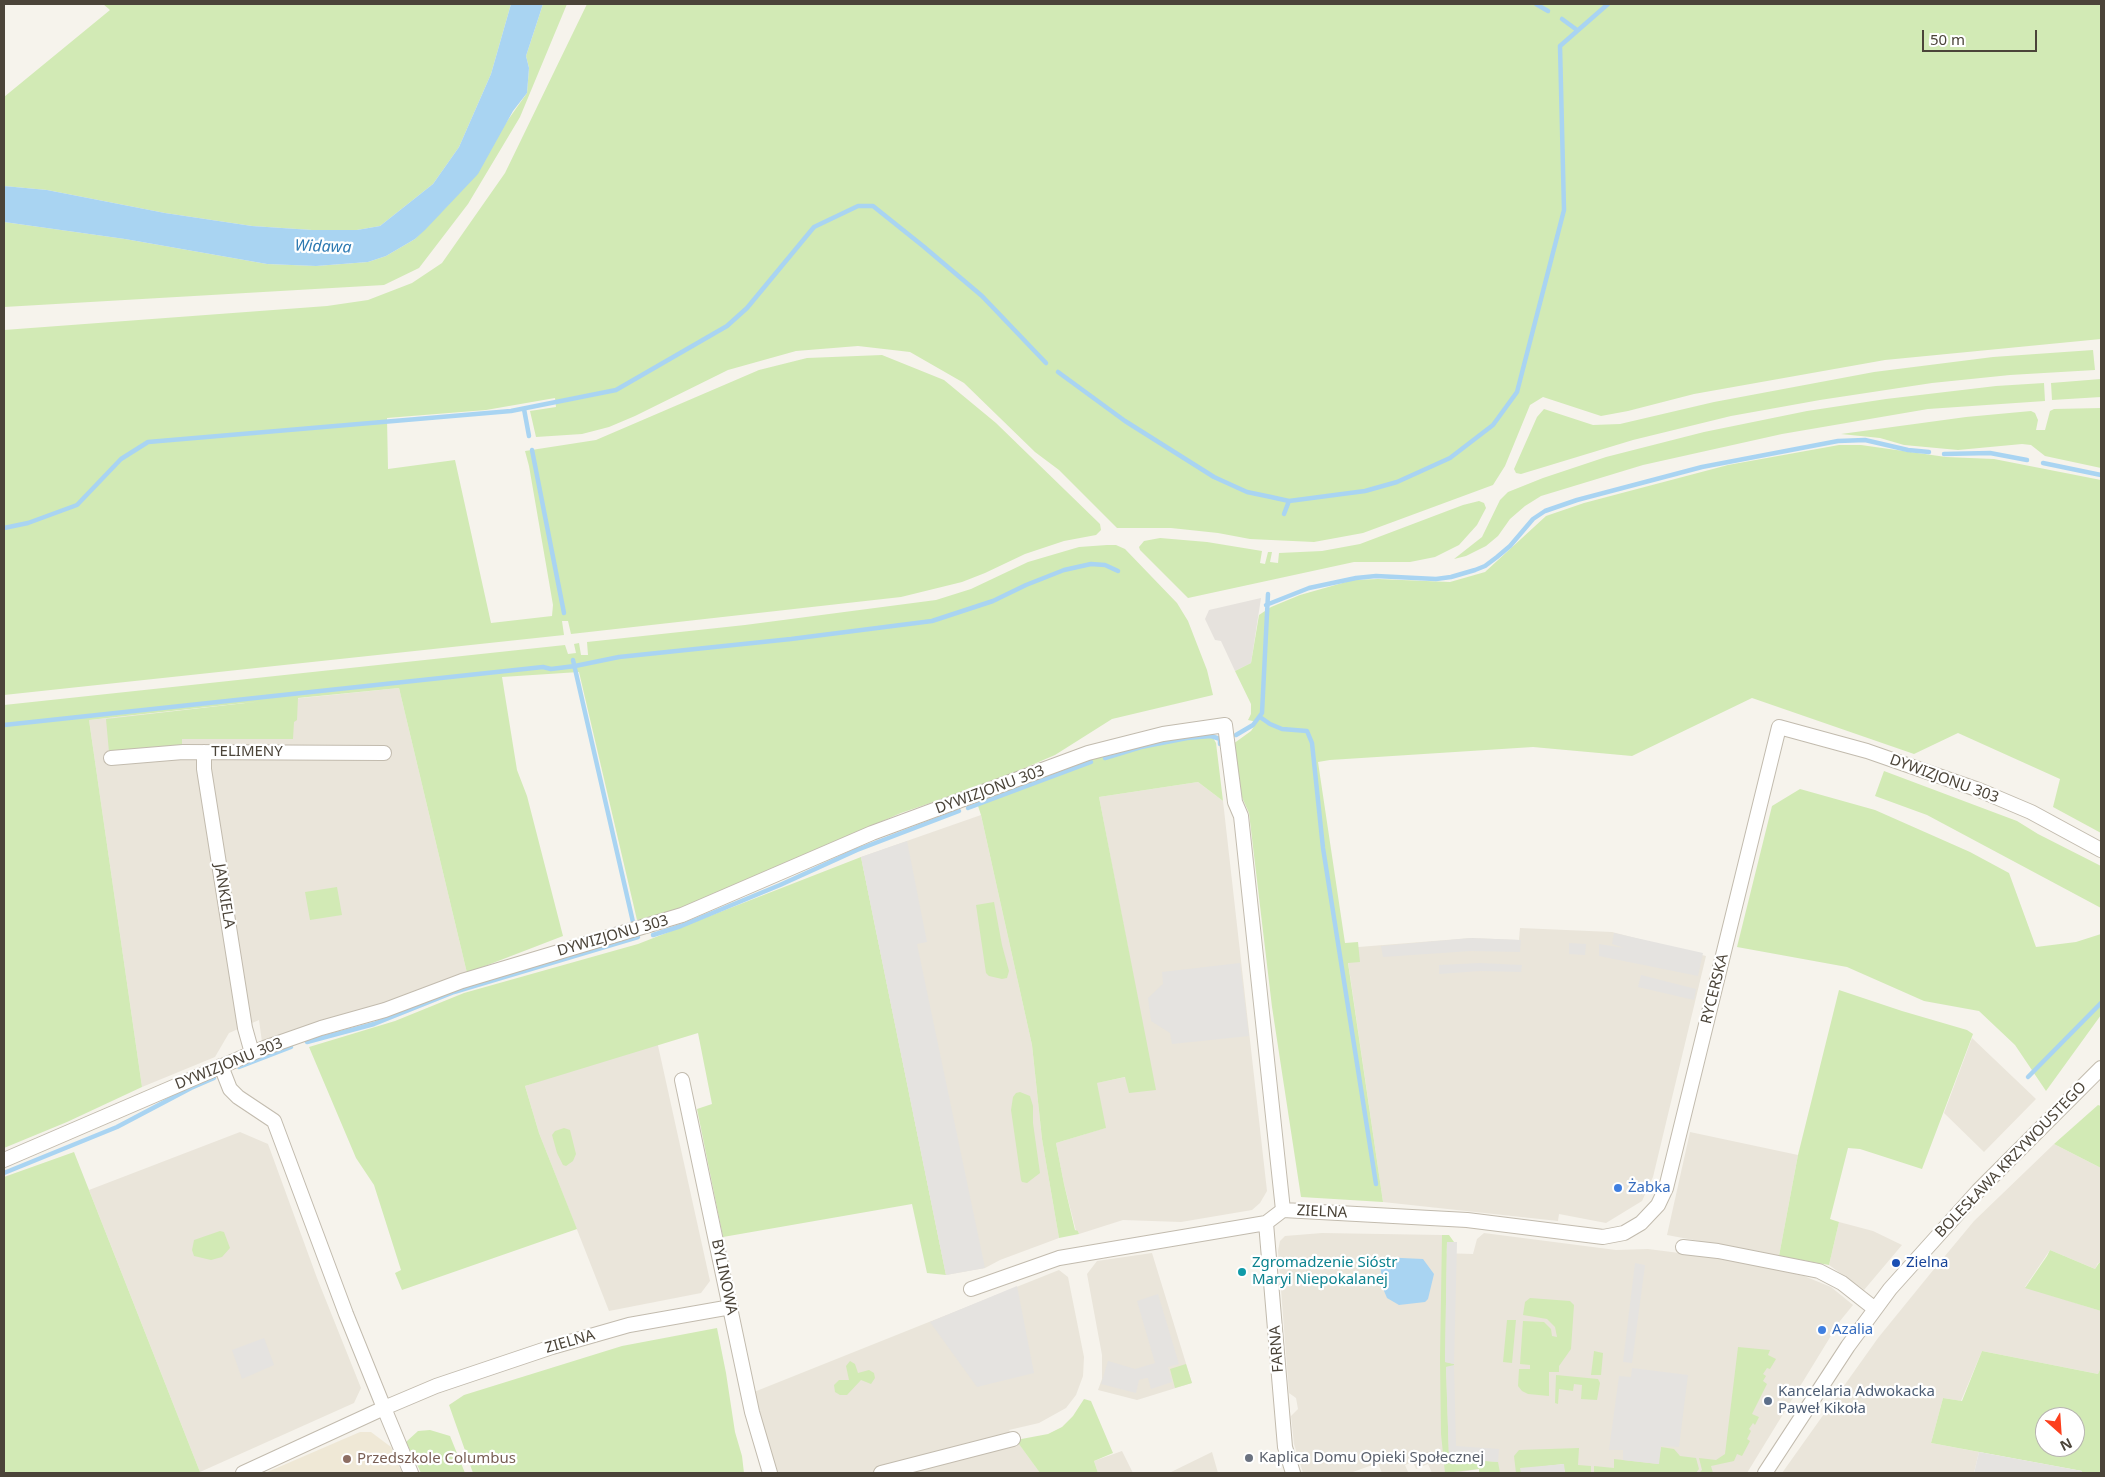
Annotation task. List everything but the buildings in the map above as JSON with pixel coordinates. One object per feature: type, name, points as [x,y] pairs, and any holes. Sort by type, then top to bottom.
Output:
[{"type":"street","name":"DYWIZJONU 303","points":[[4,1160],[221,1066],[249,1047],[385,1010],[462,981],[682,916],[872,833],[1088,753],[1163,734],[1225,725],[1236,802],[1241,816],[1283,1210]]},
{"type":"street","name":"DYWIZJONU 303","points":[[1779,727],[1868,751],[1979,790],[2031,812],[2101,850]]},
{"type":"street","name":"RYCERSKA","points":[[1624,1233],[1646,1219],[1658,1205],[1666,1188],[1779,727]]},
{"type":"street","name":"JANKIELA","points":[[204,752],[204,769],[249,1047]]},
{"type":"street","name":"TELIMENY","points":[[111,758],[156,753],[204,752],[384,753]]},
{"type":"street","points":[[221,1066],[230,1088],[238,1097],[274,1121],[346,1314],[411,1473]]},
{"type":"street","name":"BOLESŁAWA KRZYWOUSTEGO","points":[[1765,1473],[1848,1346],[1906,1270],[1978,1191],[2101,1068]]},
{"type":"street","name":"BYLINOWA","points":[[682,1080],[752,1412],[761,1448],[770,1473]]},
{"type":"street","name":"ZIELNA","points":[[1266,1224],[1283,1210],[1467,1220],[1603,1237],[1624,1233]]},
{"type":"street","points":[[971,1289],[1059,1258],[1266,1224]]},
{"type":"street","name":"FARNA","points":[[1266,1224],[1284,1439],[1293,1473]]},
{"type":"street","points":[[1683,1247],[1718,1251],[1819,1271],[1842,1283],[1875,1309]]},
{"type":"street","name":"ZIELNA","points":[[384,1408],[502,1363],[590,1336],[629,1325],[731,1307]]},
{"type":"street","points":[[243,1473],[384,1408]]},
{"type":"street","points":[[881,1473],[1013,1439]]},
{"type":"shaded area","points":[[1261,598],[1251,663],[1235,671],[1221,641],[1215,640],[1205,619],[1209,610]]},
{"type":"shaded area","points":[[399,688],[467,973],[381,1004],[262,1042],[259,1020],[229,1033],[215,1057],[142,1087],[89,720]]},
{"type":"shaded area","points":[[1198,782],[1223,801],[1267,1191],[1260,1203],[1252,1210],[1181,1222],[1123,1220],[1079,1234],[1076,1231],[1064,1184],[1056,1143],[1105,1128],[1096,1083],[1126,1077],[1155,1090],[1099,797]]},
{"type":"shaded area","points":[[981,815],[1032,1045],[1042,1139],[1059,1238],[1000,1260],[985,1268],[946,1275],[861,857]]},
{"type":"shaded area","points":[[907,841],[927,942],[917,944],[985,1268],[946,1275],[861,857]]},
{"type":"shaded area","points":[[1520,928],[1612,932],[1706,956],[1653,1177],[1642,1201],[1606,1223],[1559,1214],[1558,1221],[1383,1202],[1346,948],[1471,938],[1519,940]]},
{"type":"shaded area","points":[[1614,933],[1703,953],[1698,976],[1599,956],[1599,944],[1624,948],[1612,944]]},
{"type":"shaded area","points":[[1471,938],[1521,940],[1520,952],[1471,951],[1383,957],[1381,946]]},
{"type":"shaded area","points":[[1569,943],[1586,944],[1585,955],[1569,954]]},
{"type":"shaded area","points":[[1240,963],[1249,1036],[1172,1044],[1170,1033],[1151,1021],[1148,998],[1163,984],[1162,972]]},
{"type":"shaded area","points":[[1480,963],[1522,965],[1521,972],[1480,971],[1439,974],[1439,965]]},
{"type":"shaded area","points":[[1641,975],[1696,989],[1694,1000],[1638,987]]},
{"type":"shaded area","points":[[1972,1038],[2036,1099],[1984,1152],[1944,1113]]},
{"type":"shaded area","points":[[657,1041],[710,1281],[701,1293],[609,1311],[539,1133],[525,1086]]},
{"type":"shaded area","points":[[240,1132],[268,1144],[317,1278],[361,1388],[354,1403],[200,1472],[89,1190]]},
{"type":"shaded area","points":[[1690,1132],[1798,1155],[1779,1256],[1667,1235]]},
{"type":"shaded area","points":[[2054,1144],[2101,1168],[2101,1263],[2098,1263],[2095,1269],[2050,1250],[2025,1287],[2101,1311],[2101,1367],[2098,1374],[1982,1351],[1961,1401],[1943,1398],[1931,1443],[1979,1452],[1974,1473],[1782,1473],[1878,1338],[1930,1274],[1974,1221]]},
{"type":"shaded area","points":[[1839,1222],[1873,1231],[1902,1245],[1864,1290],[1829,1265]]},
{"type":"shaded area","points":[[1322,1233],[1442,1235],[1442,1253],[1473,1254],[1477,1239],[1484,1233],[1616,1250],[1648,1249],[1695,1255],[1758,1265],[1804,1276],[1831,1287],[1853,1305],[1840,1321],[1747,1473],[1565,1473],[1564,1464],[1521,1469],[1521,1473],[1479,1473],[1479,1469],[1455,1473],[1432,1473],[1428,1464],[1416,1469],[1413,1462],[1405,1465],[1408,1472],[1405,1473],[1382,1473],[1378,1463],[1350,1473],[1303,1473],[1294,1444],[1291,1416],[1298,1409],[1296,1398],[1289,1393],[1278,1251],[1280,1241],[1285,1236]]},
{"type":"shaded area","points":[[1447,1242],[1457,1242],[1454,1364],[1445,1362]]},
{"type":"shaded area","points":[[1152,1253],[1192,1383],[1137,1400],[1098,1390],[1102,1379],[1102,1355],[1087,1274],[1097,1261]]},
{"type":"shaded area","points":[[1635,1263],[1645,1265],[1632,1363],[1623,1362]]},
{"type":"shaded area","points":[[1059,1270],[1068,1277],[1084,1357],[1083,1376],[1076,1395],[1066,1408],[1039,1423],[1009,1430],[1040,1473],[765,1473],[752,1438],[744,1396]]},
{"type":"shaded area","points":[[1017,1286],[1034,1373],[977,1387],[930,1322]]},
{"type":"shaded area","points":[[1158,1294],[1179,1364],[1168,1367],[1172,1382],[1151,1389],[1148,1378],[1139,1380],[1136,1393],[1101,1384],[1108,1361],[1135,1369],[1155,1363],[1137,1301]]},
{"type":"shaded area","points":[[264,1338],[274,1365],[242,1379],[232,1350]]},
{"type":"shaded area","points":[[1454,1365],[1456,1446],[1499,1449],[1498,1462],[1449,1458],[1446,1367]]},
{"type":"shaded area","points":[[1632,1368],[1688,1375],[1679,1447],[1661,1446],[1659,1464],[1623,1460],[1623,1450],[1609,1450],[1619,1376],[1631,1377]]},
{"type":"shaded area","name":"Przedszkole Columbus","points":[[360,1432],[371,1432],[391,1447],[402,1473],[265,1473]]},
{"type":"shaded area","points":[[1122,1451],[1133,1473],[1098,1473],[1094,1461]]},
{"type":"shaded area","points":[[1212,1452],[1218,1473],[1169,1473]]},
{"type":"shaded area","points":[[1979,1452],[2082,1471],[2082,1473],[1974,1473]]},
{"type":"shaded area","points":[[1564,1464],[1565,1473],[1521,1473],[1520,1468]]},
{"type":"green space","points":[[103,4],[511,4],[491,74],[459,147],[433,184],[380,226],[357,230],[312,230],[252,226],[165,213],[47,190],[4,186],[4,97],[110,10]]},
{"type":"green space","points":[[543,4],[567,4],[520,117],[468,204],[419,268],[384,285],[4,307],[4,222],[125,239],[267,264],[316,266],[368,262],[386,256],[415,239],[450,202],[527,93],[529,68],[526,56]]},
{"type":"green space","points":[[587,4],[2101,4],[2101,339],[1885,360],[1694,394],[1601,416],[1543,397],[1530,405],[1505,466],[1493,485],[1363,533],[1314,542],[1250,539],[1218,533],[1171,528],[1117,528],[1059,470],[1035,452],[964,383],[910,352],[858,346],[796,351],[728,370],[635,416],[609,427],[582,434],[536,437],[530,411],[556,407],[555,398],[486,410],[387,418],[388,469],[455,460],[491,623],[552,616],[553,605],[525,451],[596,440],[759,370],[807,358],[882,355],[944,380],[996,423],[1100,524],[1101,530],[1096,535],[1064,541],[1025,554],[962,582],[901,597],[571,634],[568,621],[562,621],[564,635],[4,695],[4,330],[327,306],[368,300],[412,283],[442,263],[505,173]]},
{"type":"green space","points":[[2093,350],[2095,370],[2010,375],[1932,383],[1820,400],[1731,416],[1633,440],[1521,474],[1516,473],[1514,469],[1537,417],[1544,409],[1593,425],[1620,424],[1714,402],[1874,372],[1993,357]]},
{"type":"green space","points":[[2101,379],[2101,397],[2052,400],[2051,383]]},
{"type":"green space","points":[[2044,383],[2045,401],[1928,409],[1782,434],[1643,465],[1541,496],[1525,506],[1510,519],[1498,536],[1486,546],[1466,556],[1454,559],[1482,537],[1500,500],[1508,492],[1606,457],[1704,432],[1807,411],[1886,399],[1996,386]]},
{"type":"green space","points":[[2101,408],[2101,468],[2045,456],[2031,445],[2022,444],[1958,450],[1904,445],[1880,438],[1841,434],[1966,417],[2031,411],[2035,413],[2038,420],[2036,430],[2045,430],[2050,411],[2054,409]]},
{"type":"green space","points":[[1839,445],[1861,445],[1946,457],[1994,459],[2101,480],[2101,833],[2053,807],[2060,779],[1958,733],[1914,754],[1752,698],[1632,756],[1533,747],[1318,762],[1345,943],[1358,942],[1360,962],[1348,963],[1383,1202],[1301,1197],[1272,1007],[1249,813],[1237,786],[1233,744],[1251,731],[1257,722],[1248,720],[1251,714],[1251,704],[1235,671],[1251,663],[1259,615],[1271,607],[1300,595],[1353,580],[1378,579],[1450,582],[1485,572],[1546,516],[1584,503],[1728,465]]},
{"type":"green space","points":[[1479,501],[1484,503],[1486,508],[1477,525],[1459,545],[1435,557],[1410,562],[1354,562],[1188,598],[1139,547],[1144,541],[1160,538],[1207,542],[1262,551],[1260,563],[1265,564],[1268,552],[1272,552],[1270,562],[1278,563],[1279,553],[1322,551],[1360,544],[1463,505]]},
{"type":"green space","points":[[1116,545],[1125,549],[1177,603],[1188,621],[1207,670],[1213,695],[1112,719],[1055,755],[992,782],[901,813],[685,907],[637,920],[579,672],[502,677],[517,770],[527,796],[563,936],[467,973],[399,688],[298,698],[297,720],[294,722],[293,739],[182,739],[182,746],[150,747],[109,752],[106,719],[263,701],[89,720],[142,1087],[67,1122],[4,1148],[4,705],[565,645],[568,654],[576,653],[574,644],[579,643],[581,655],[588,655],[587,642],[745,625],[936,600],[971,589],[1028,562],[1079,547]]},
{"type":"green space","points":[[1195,734],[1211,734],[1216,743],[1223,801],[1198,782],[1099,797],[1156,1090],[1129,1093],[1125,1077],[1097,1083],[1106,1128],[1056,1143],[1075,1230],[1079,1234],[1059,1238],[1042,1139],[1032,1045],[981,815],[976,800],[1083,759]]},
{"type":"green space","points":[[1884,771],[2017,821],[2038,834],[2101,866],[2101,908],[1927,815],[1875,796]]},
{"type":"green space","points":[[1800,789],[1875,810],[1970,852],[2009,873],[2036,947],[2076,942],[2101,934],[2101,1015],[2046,1091],[2015,1045],[1979,1011],[1924,1001],[1847,967],[1737,947],[1772,806]]},
{"type":"green space","points":[[861,857],[946,1275],[927,1273],[912,1204],[723,1237],[697,1109],[712,1104],[698,1033],[525,1086],[539,1133],[577,1229],[402,1290],[395,1273],[401,1270],[374,1185],[356,1158],[309,1047],[395,1021],[464,993],[638,944]]},
{"type":"green space","points":[[337,887],[342,915],[310,920],[305,892]]},
{"type":"green space","points":[[994,902],[1009,971],[1007,978],[1002,979],[989,976],[986,973],[976,905]]},
{"type":"green space","points":[[1839,990],[1967,1030],[1973,1034],[1922,1169],[1860,1149],[1848,1148],[1830,1219],[1839,1222],[1829,1265],[1779,1256],[1798,1155]]},
{"type":"green space","points":[[1020,1092],[1030,1096],[1033,1106],[1033,1123],[1040,1173],[1027,1183],[1021,1180],[1011,1110],[1013,1097],[1016,1093]]},
{"type":"green space","points":[[2098,1105],[2101,1106],[2101,1168],[2054,1144]]},
{"type":"green space","points":[[564,1128],[570,1130],[576,1154],[573,1161],[566,1166],[563,1165],[557,1153],[552,1135],[555,1131]]},
{"type":"green space","points":[[74,1152],[200,1472],[198,1473],[4,1473],[4,1177]]},
{"type":"green space","points":[[220,1231],[224,1232],[230,1248],[222,1257],[211,1260],[194,1256],[192,1250],[194,1240]]},
{"type":"green space","points":[[1442,1235],[1449,1235],[1454,1242],[1447,1242],[1445,1362],[1454,1364],[1454,1366],[1446,1367],[1449,1458],[1498,1462],[1500,1473],[1479,1473],[1479,1469],[1445,1473],[1441,1434],[1440,1359]]},
{"type":"green space","points":[[2050,1250],[2095,1269],[2101,1263],[2101,1311],[2025,1288]]},
{"type":"green space","points":[[1530,1298],[1570,1301],[1574,1305],[1571,1349],[1559,1366],[1559,1372],[1549,1372],[1549,1396],[1528,1394],[1518,1386],[1519,1369],[1530,1369],[1530,1365],[1520,1364],[1523,1321],[1544,1322],[1551,1329],[1552,1336],[1557,1337],[1555,1327],[1547,1319],[1523,1315],[1525,1302]]},
{"type":"green space","points":[[1507,1320],[1516,1320],[1512,1363],[1503,1362]]},
{"type":"green space","points":[[717,1328],[744,1473],[473,1473],[449,1405],[464,1395],[622,1346]]},
{"type":"green space","points":[[1738,1347],[1770,1350],[1768,1355],[1776,1359],[1770,1369],[1767,1368],[1763,1374],[1766,1376],[1763,1381],[1767,1384],[1752,1414],[1759,1417],[1755,1425],[1753,1423],[1749,1429],[1751,1431],[1747,1439],[1750,1441],[1742,1456],[1737,1454],[1734,1461],[1711,1466],[1713,1473],[1699,1473],[1702,1470],[1699,1458],[1716,1460],[1725,1454]]},
{"type":"green space","points":[[1594,1351],[1603,1353],[1601,1375],[1591,1375]]},
{"type":"green space","points":[[1982,1351],[2098,1374],[2101,1367],[2101,1473],[2082,1473],[2082,1471],[1931,1443],[1943,1398],[1962,1401]]},
{"type":"green space","points":[[850,1361],[855,1364],[858,1373],[869,1370],[874,1373],[875,1378],[871,1384],[861,1380],[847,1395],[840,1395],[835,1392],[834,1385],[839,1380],[849,1380],[846,1366]]},
{"type":"green space","points":[[1186,1364],[1192,1383],[1175,1388],[1170,1369]]},
{"type":"green space","points":[[1556,1375],[1598,1379],[1600,1383],[1597,1400],[1581,1399],[1582,1385],[1574,1384],[1573,1391],[1559,1389],[1558,1404],[1555,1403]]},
{"type":"green space","points":[[1084,1399],[1091,1401],[1113,1453],[1094,1461],[1098,1473],[1040,1473],[1016,1440],[1048,1434],[1062,1427],[1073,1416]]},
{"type":"green space","points":[[430,1430],[450,1436],[465,1473],[421,1473],[406,1442],[418,1431]]},
{"type":"green space","points":[[1661,1447],[1674,1449],[1680,1456],[1696,1458],[1699,1469],[1696,1473],[1594,1473],[1594,1466],[1614,1468],[1614,1459],[1658,1464]]},
{"type":"green space","points":[[1579,1448],[1578,1465],[1591,1466],[1591,1473],[1565,1473],[1563,1464],[1521,1469],[1521,1473],[1516,1473],[1514,1456],[1519,1450]]},
{"type":"water","name":"Widawa","points":[[511,4],[543,4],[526,56],[529,68],[527,93],[513,111],[478,174],[415,239],[386,256],[368,262],[316,266],[267,264],[125,239],[4,222],[4,186],[47,190],[165,213],[252,226],[312,230],[357,230],[380,226],[433,184],[459,147],[491,74]]},
{"type":"water","points":[[1380,1257],[1423,1259],[1434,1274],[1428,1299],[1425,1302],[1399,1305],[1387,1298],[1382,1286]]},
{"type":"waterway","points":[[1536,4],[1548,11]]},
{"type":"waterway","points":[[1058,372],[1125,421],[1214,477],[1247,492],[1289,501],[1365,491],[1397,482],[1450,458],[1493,425],[1517,392],[1564,210],[1560,46],[1608,4]]},
{"type":"waterway","points":[[1562,19],[1577,30]]},
{"type":"waterway","points":[[4,528],[28,523],[77,505],[121,459],[148,442],[511,411],[616,390],[727,326],[747,308],[814,227],[858,206],[873,206],[923,246],[982,296],[1046,363]]},
{"type":"waterway","points":[[524,409],[529,436]]},
{"type":"waterway","points":[[1266,605],[1309,588],[1356,578],[1376,576],[1436,579],[1475,570],[1485,566],[1497,557],[1510,546],[1533,519],[1545,511],[1577,500],[1702,467],[1838,441],[1865,440],[1908,450],[1929,452]]},
{"type":"waterway","points":[[532,450],[564,613]]},
{"type":"waterway","points":[[1944,454],[1990,453],[2027,460]]},
{"type":"waterway","points":[[2043,463],[2101,475]]},
{"type":"waterway","points":[[1284,514],[1289,501]]},
{"type":"waterway","points":[[4,725],[543,667],[551,669],[619,657],[791,639],[932,621],[993,601],[1064,570],[1091,564],[1105,565],[1118,571]]},
{"type":"waterway","points":[[1236,735],[1253,725],[1262,713],[1268,594]]},
{"type":"waterway","points":[[573,660],[633,922]]},
{"type":"waterway","points":[[1260,717],[1282,729],[1307,731],[1312,743],[1323,848],[1376,1184]]},
{"type":"waterway","points":[[1105,758],[1141,747],[1187,738],[1211,736],[1220,739],[1220,744]]},
{"type":"waterway","points":[[968,808],[1091,762]]},
{"type":"waterway","points":[[653,935],[681,926],[780,885],[857,850],[959,811]]},
{"type":"waterway","points":[[307,1042],[374,1024],[454,992],[638,937]]},
{"type":"waterway","points":[[2028,1077],[2101,1003]]},
{"type":"waterway","points":[[239,1067],[291,1047]]},
{"type":"waterway","points":[[4,1173],[117,1127],[214,1078]]},
{"type":"place","name":"Żabka","points":[[1618,1188]]},
{"type":"place","name":"Zielna","points":[[1896,1263]]},
{"type":"place","name":"Zgromadzenie Sióstr Maryi Niepokalanej","points":[[1242,1272]]},
{"type":"place","name":"Azalia","points":[[1822,1330]]},
{"type":"place","name":"Kancelaria Adwokacka Paweł Kikoła","points":[[1768,1401]]},
{"type":"place","name":"Kaplica Domu Opieki Społecznej","points":[[1249,1458]]},
{"type":"place","name":"Przedszkole Columbus","points":[[347,1459]]}]
